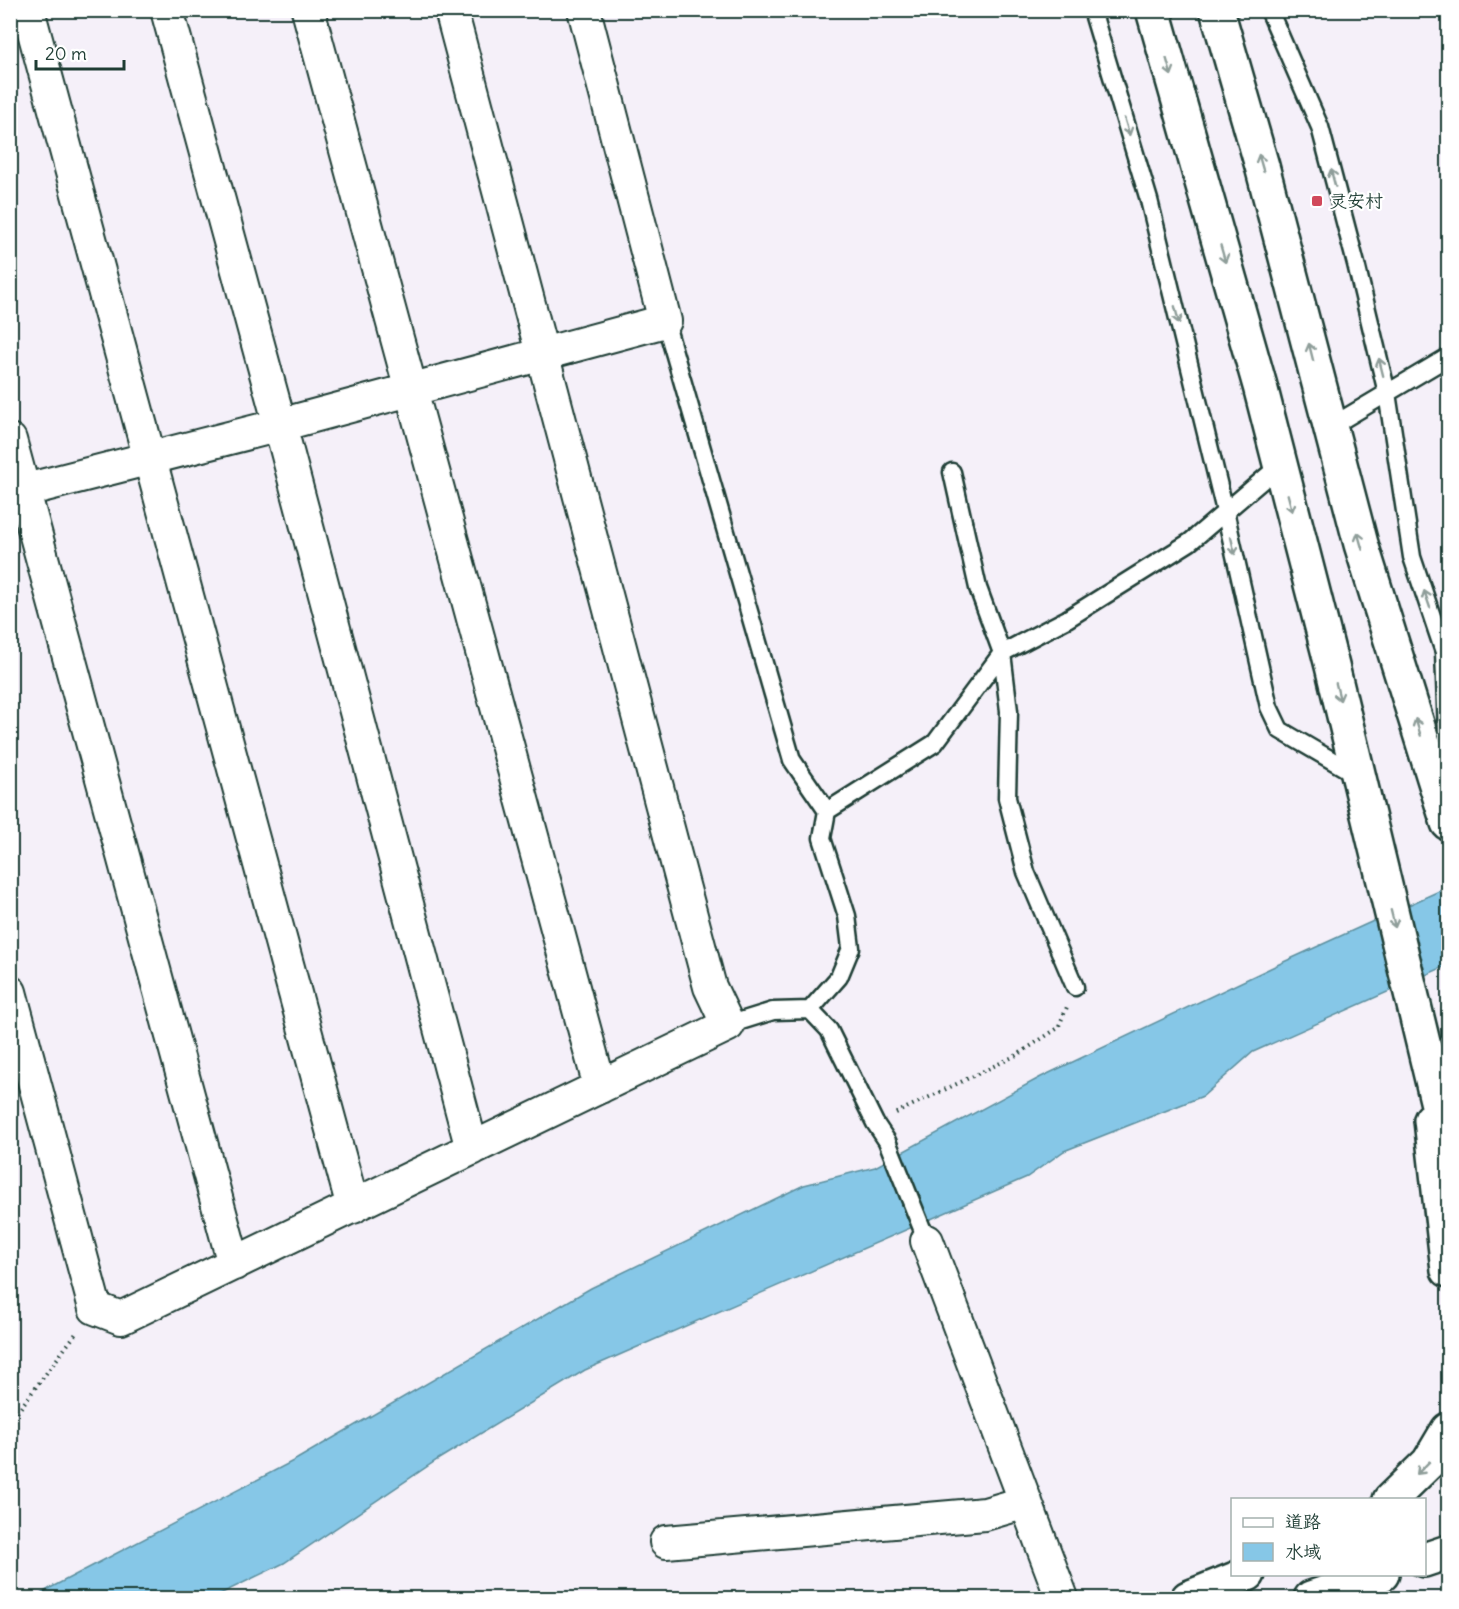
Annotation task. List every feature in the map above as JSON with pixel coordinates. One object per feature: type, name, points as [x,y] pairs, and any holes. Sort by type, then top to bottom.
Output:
[{"type":"main road","points":[[1153,10],[1260,386],[1449,1146]]},
{"type":"main road","points":[[1217,10],[1262,166],[1361,544],[1449,823]]},
{"type":"main road","points":[[1420,1032],[1449,1269]]},
{"type":"main road","points":[[1392,1498],[1429,1462],[1449,1430]]},
{"type":"main road","points":[[1426,1560],[1449,1552]]},
{"type":"main road","points":[[1188,1599],[1246,1576]]},
{"type":"main road","points":[[1311,1599],[1379,1576]]},
{"type":"street","points":[[28,10],[353,1206]]},
{"type":"street","points":[[167,10],[472,1149]]},
{"type":"street","points":[[308,10],[600,1087]]},
{"type":"street","points":[[10,992],[95,1308],[122,1318],[728,1025],[710,987],[451,10]]},
{"type":"street","points":[[17,492],[279,425],[665,321],[584,10]]},
{"type":"street","points":[[10,440],[17,492],[234,1264]]},
{"type":"street","points":[[927,1240],[1062,1599]]},
{"type":"street","points":[[666,1542],[985,1514],[1026,1502]]},
{"type":"lane","points":[[1092,10],[1149,200],[1226,511],[1269,706],[1280,729],[1358,776]]},
{"type":"lane","points":[[1269,10],[1320,127],[1387,393],[1412,557],[1444,652],[1449,760]]},
{"type":"lane","points":[[665,321],[792,760],[827,811],[822,838],[847,916],[851,948],[838,977],[810,1010]]},
{"type":"lane","points":[[1330,428],[1449,357]]},
{"type":"lane","points":[[827,811],[935,743],[1002,653],[1067,619],[1190,542],[1280,465]]},
{"type":"lane","points":[[952,472],[978,588],[1002,653],[1009,711],[1007,798],[1026,872],[1075,987]]},
{"type":"lane","points":[[728,1025],[773,1011],[810,1010],[829,1029],[875,1123],[887,1141],[927,1240]]},
{"type":"path","points":[[875,1123],[1017,1055],[1058,1028],[1075,987]]},
{"type":"path","points":[[10,1422],[95,1308]]},
{"type":"water","points":[[1448,887],[1448,965],[1253,1052],[1203,1096],[1064,1151],[1027,1177],[585,1370],[437,1460],[284,1563],[212,1598],[34,1598],[297,1459],[591,1288],[804,1185],[875,1167],[1041,1077]]},
{"type":"place","name":"灵安村","points":[[1317,201]]}]
